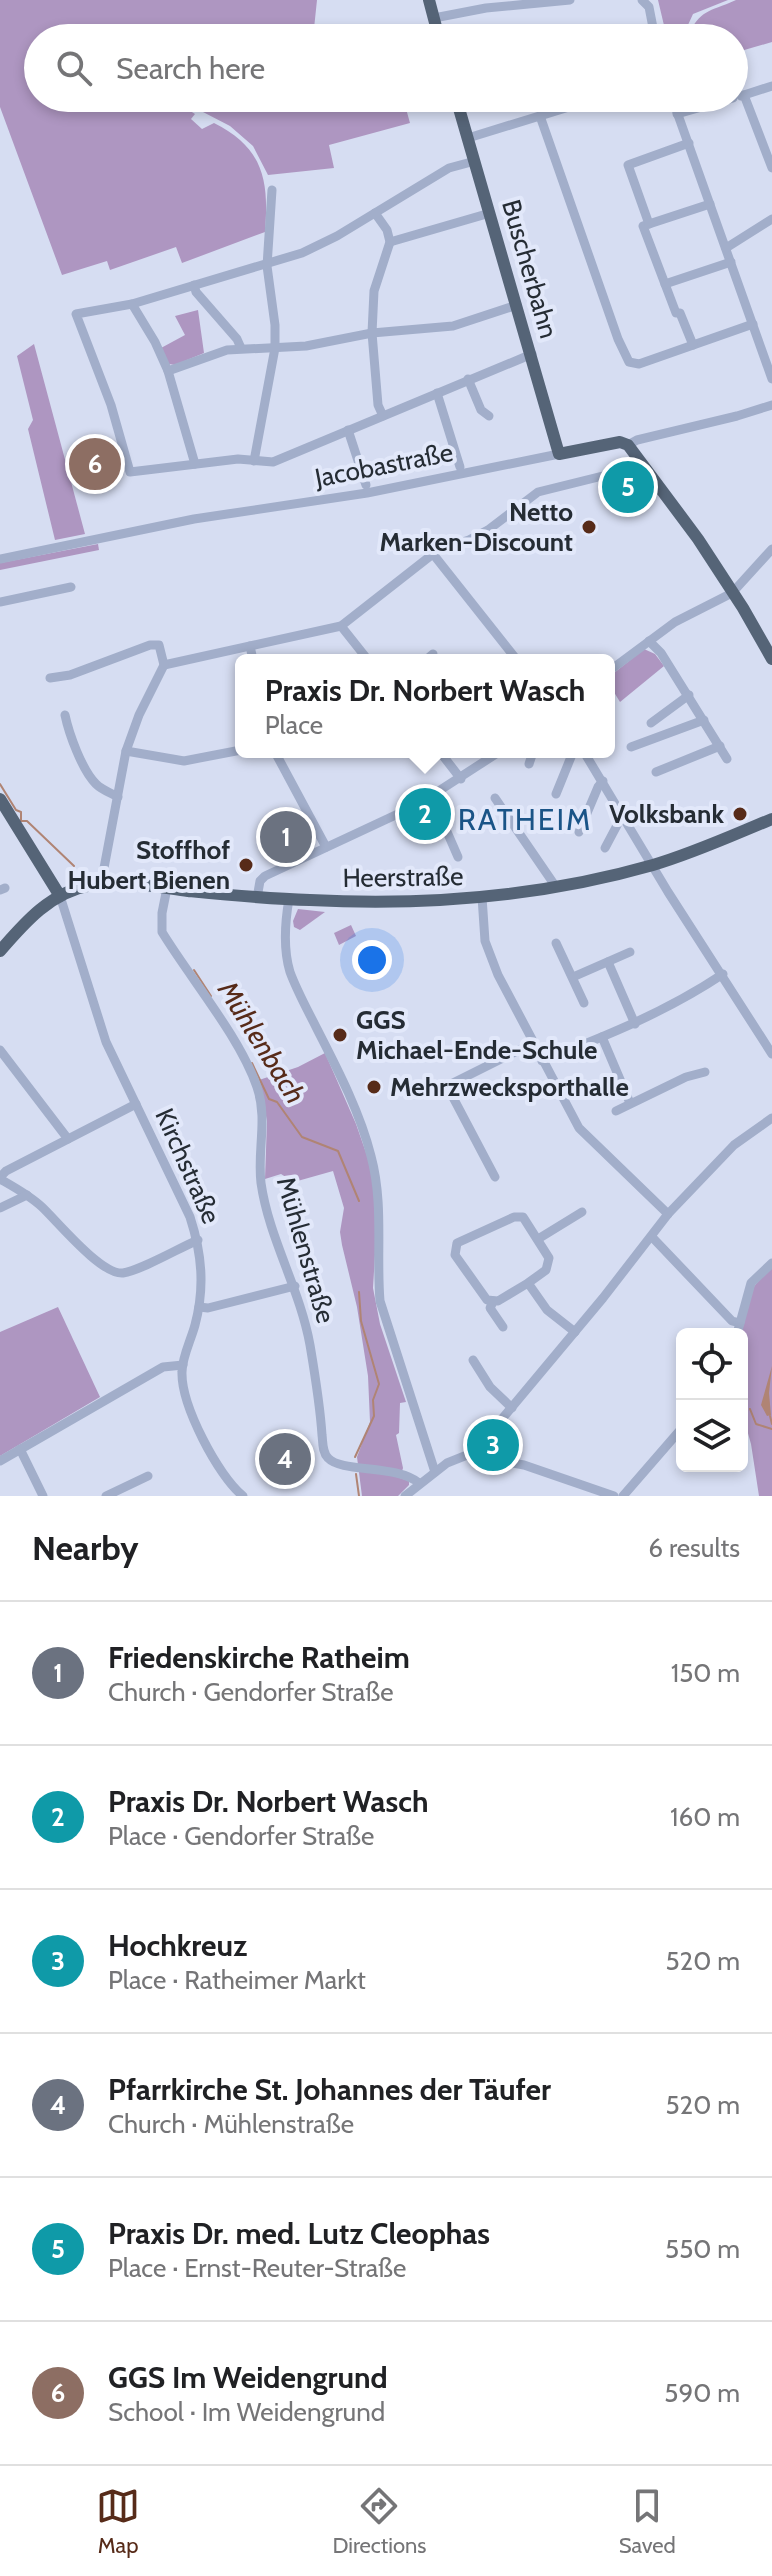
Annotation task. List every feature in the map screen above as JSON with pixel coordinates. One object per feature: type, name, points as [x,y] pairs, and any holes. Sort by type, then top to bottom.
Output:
[{"type":"main road","points":[[429,0],[436,24]]},
{"type":"main road","name":"Buscherbahn","points":[[460,112],[559,454]]},
{"type":"main road","name":"Jacobastraße","points":[[559,454],[620,442],[628,445]]},
{"type":"main road","points":[[628,445],[698,539],[772,659]]},
{"type":"main road","points":[[0,799],[60,896]]},
{"type":"main road","name":"Heerstraße","points":[[0,951],[32,916],[60,896],[101,884],[257,898],[424,902],[482,897],[556,887],[653,865],[772,819]]},
{"type":"street","points":[[434,18],[485,4],[570,0]]},
{"type":"street","points":[[642,0],[649,7],[652,24]]},
{"type":"street","points":[[748,94],[772,86]]},
{"type":"street","points":[[468,138],[553,112]]},
{"type":"street","points":[[684,112],[677,114],[772,379]]},
{"type":"street","points":[[744,112],[772,168]]},
{"type":"street","points":[[540,116],[625,358],[629,362],[639,364],[753,324]]},
{"type":"street","points":[[649,224],[628,165],[689,143]]},
{"type":"street","points":[[475,161],[449,168],[302,253],[132,304],[76,314],[111,405],[130,472],[238,459],[273,462],[532,354]]},
{"type":"street","points":[[254,461],[275,348],[267,266],[272,190]]},
{"type":"street","points":[[693,345],[680,313],[676,313],[643,226],[710,204]]},
{"type":"street","points":[[375,213],[387,230],[390,242],[374,291],[372,333],[378,405],[383,416]]},
{"type":"street","points":[[390,242],[490,213]]},
{"type":"street","points":[[726,248],[772,219]]},
{"type":"street","points":[[665,284],[731,262]]},
{"type":"street","points":[[194,285],[196,292],[237,339],[241,348]]},
{"type":"street","points":[[132,304],[168,371],[195,464]]},
{"type":"street","points":[[168,371],[214,353],[241,348],[306,346],[372,333],[453,326],[517,305]]},
{"type":"street","points":[[468,379],[481,410],[489,416]]},
{"type":"street","points":[[437,393],[460,467]]},
{"type":"street","name":"Jacobastraße","points":[[628,445],[637,440],[772,405]]},
{"type":"street","points":[[348,430],[366,485]]},
{"type":"street","name":"Jacobastraße","points":[[0,559],[150,529],[367,493],[559,454]]},
{"type":"street","points":[[164,665],[341,626],[433,554],[488,530],[544,489],[643,466]]},
{"type":"street","points":[[615,666],[675,622],[732,593],[772,549]]},
{"type":"street","points":[[433,554],[512,654]]},
{"type":"street","points":[[0,602],[71,587]]},
{"type":"street","points":[[341,626],[363,654]]},
{"type":"street","points":[[649,641],[661,653],[689,695],[727,759]]},
{"type":"street","points":[[50,678],[70,675],[150,645],[159,645],[164,665],[139,715],[126,751],[101,884]]},
{"type":"street","points":[[250,646],[252,654]]},
{"type":"street","points":[[651,723],[689,695]]},
{"type":"street","points":[[65,715],[68,731],[88,772],[97,785],[118,797]]},
{"type":"street","points":[[631,747],[704,720]]},
{"type":"street","points":[[656,772],[720,746]]},
{"type":"street","points":[[126,751],[184,761],[235,751]]},
{"type":"street","points":[[278,758],[326,847]]},
{"type":"street","points":[[445,758],[461,779]]},
{"type":"street","points":[[257,898],[260,881],[265,876],[429,798],[491,758]]},
{"type":"street","points":[[529,764],[531,758]]},
{"type":"street","points":[[556,794],[571,758]]},
{"type":"street","points":[[588,758],[772,1054]]},
{"type":"street","points":[[579,832],[603,781]]},
{"type":"street","points":[[429,798],[458,857]]},
{"type":"street","points":[[495,798],[556,887]]},
{"type":"street","points":[[605,848],[623,814]]},
{"type":"street","name":"Mühlenstraße","points":[[167,888],[162,932],[229,1034],[256,1084],[263,1117],[261,1183],[307,1331],[320,1402],[323,1451],[328,1459],[338,1463],[411,1477],[419,1483]]},
{"type":"street","name":"Kirchstraße","points":[[60,896],[100,1028],[198,1240],[202,1272],[199,1307],[183,1365],[184,1386],[216,1466],[243,1496]]},
{"type":"street","points":[[482,897],[485,941],[491,960],[579,1128],[668,1214]]},
{"type":"street","points":[[289,899],[285,932],[290,970],[371,1153],[379,1204],[380,1301],[435,1472]]},
{"type":"street","points":[[556,943],[584,1003]]},
{"type":"street","points":[[573,977],[630,952]]},
{"type":"street","points":[[608,962],[635,1024]]},
{"type":"street","points":[[542,1061],[683,1001],[723,974]]},
{"type":"street","points":[[602,1037],[630,1103]]},
{"type":"street","points":[[495,1177],[447,1086],[533,1043]]},
{"type":"street","points":[[0,1050],[68,1139]]},
{"type":"street","points":[[616,1111],[686,1077],[705,1072]]},
{"type":"street","points":[[136,1104],[6,1171],[0,1178],[27,1195],[90,1254],[113,1271],[121,1273],[134,1269],[198,1240]]},
{"type":"street","points":[[405,1496],[462,1455],[472,1453],[478,1459],[484,1450],[486,1438],[668,1214],[734,1145],[772,1118]]},
{"type":"street","points":[[0,1208],[27,1195]]},
{"type":"street","points":[[538,1239],[582,1212]]},
{"type":"street","points":[[493,1302],[487,1300],[478,1289],[455,1255],[457,1243],[518,1216],[528,1222],[549,1263],[546,1270],[528,1283],[493,1302],[490,1308],[503,1327]]},
{"type":"street","points":[[652,1237],[732,1321],[740,1323]]},
{"type":"street","points":[[739,1328],[751,1283],[772,1263]]},
{"type":"street","points":[[528,1283],[547,1310],[575,1332]]},
{"type":"street","points":[[199,1307],[208,1308],[295,1286]]},
{"type":"street","points":[[473,1360],[490,1387],[512,1408]]},
{"type":"street","points":[[0,1461],[163,1367],[183,1365]]},
{"type":"street","points":[[623,1496],[676,1435]]},
{"type":"street","points":[[20,1449],[43,1496]]},
{"type":"street","points":[[484,1450],[495,1460],[524,1465],[614,1496]]},
{"type":"street","points":[[106,1496],[148,1476]]},
{"type":"shaded area","points":[[0,0],[317,0],[314,24],[24,24],[24,112],[192,112],[195,114],[191,119],[202,129],[214,123],[244,143],[253,155],[264,182],[265,232],[182,263],[176,247],[110,270],[107,261],[62,275],[0,107]]},
{"type":"shaded area","points":[[658,0],[728,0],[693,14],[688,24],[664,24]]},
{"type":"shaded area","points":[[736,0],[772,0],[772,42],[748,49],[748,24],[695,24],[712,10]]},
{"type":"shaded area","points":[[203,112],[407,112],[410,123],[329,145],[334,168],[268,175],[253,146],[230,126]]},
{"type":"shaded area","points":[[198,310],[204,353],[175,365],[169,364],[161,348],[185,335],[175,316]]},
{"type":"shaded area","points":[[34,344],[85,534],[55,540],[28,429],[33,420],[17,356]]},
{"type":"shaded area","points":[[98,544],[99,550],[0,570],[0,563]]},
{"type":"shaded area","points":[[644,649],[655,654],[664,666],[620,702],[615,694],[615,672]]},
{"type":"shaded area","points":[[298,909],[325,912],[300,930],[294,927],[293,921]]},
{"type":"shaded area","points":[[351,925],[356,936],[339,945],[334,933]]},
{"type":"shaded area","points":[[325,1053],[371,1167],[377,1221],[373,1288],[380,1324],[406,1402],[400,1403],[399,1433],[396,1435],[403,1468],[400,1478],[409,1481],[409,1485],[398,1496],[362,1496],[357,1457],[370,1422],[368,1376],[340,1232],[344,1208],[333,1171],[294,1182],[281,1174],[265,1179],[267,1121],[259,1080],[298,1067]]},
{"type":"shaded area","points":[[772,1265],[772,1496],[759,1496],[748,1433],[748,1328],[740,1328],[747,1295]]},
{"type":"shaded area","points":[[58,1307],[100,1397],[0,1456],[0,1332]]},
{"type":"shaded area","points":[[772,1366],[769,1393],[771,1415],[767,1416],[761,1405]]},
{"type":"waterway","name":"Mühlenbach","points":[[0,784],[16,810],[21,812],[21,821],[27,821],[74,866]]},
{"type":"waterway","name":"Mühlenbach","points":[[194,970],[211,996]]},
{"type":"waterway","name":"Mühlenbach","points":[[252,1063],[269,1099],[277,1102],[302,1137],[338,1151],[359,1201]]},
{"type":"waterway","name":"Mühlenbach","points":[[355,1457],[374,1416],[373,1400],[379,1384],[361,1321],[359,1292]]},
{"type":"waterway","points":[[750,1409],[756,1424],[772,1429]]},
{"type":"waterway","points":[[770,1416],[772,1424]]},
{"type":"waterway","name":"Mühlenbach","points":[[356,1474],[359,1496]]},
{"type":"place","name":"GGS Im Weidengrund","points":[[95,464]]},
{"type":"place","name":"Praxis Dr. med. Lutz Cleophas","points":[[628,487]]},
{"type":"place","name":"Netto Marken-Discount","points":[[589,527]]},
{"type":"place","name":"Praxis Dr. Norbert Wasch","points":[[425,814]]},
{"type":"place","name":"Volksbank","points":[[740,814]]},
{"type":"place","name":"Friedenskirche Ratheim","points":[[286,837]]},
{"type":"place","name":"Stoffhof Hubert Bienen","points":[[246,865]]},
{"type":"place","name":"GGS Michael-Ende-Schule","points":[[340,1035]]},
{"type":"place","name":"Mehrzwecksporthalle","points":[[374,1087]]},
{"type":"place","name":"Hochkreuz","points":[[493,1445]]},
{"type":"place","name":"Pfarrkirche St. Johannes der Täufer","points":[[285,1459]]},
{"type":"district","name":"RATHEIM","points":[[525,819]]}]
